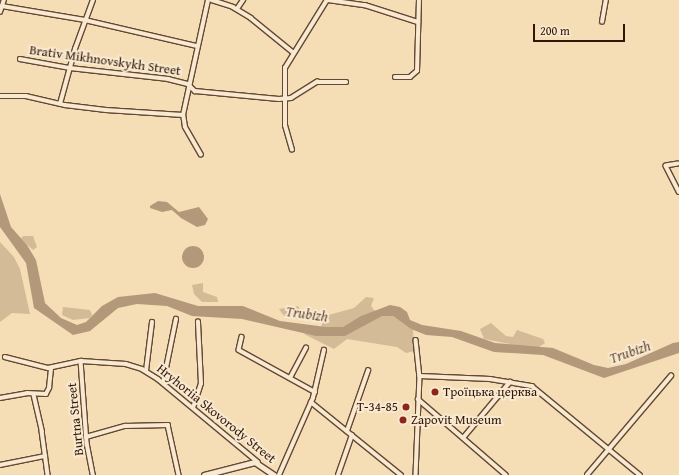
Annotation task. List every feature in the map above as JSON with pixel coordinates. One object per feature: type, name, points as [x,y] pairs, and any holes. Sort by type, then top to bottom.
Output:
[{"type":"street","points":[[0,11],[4,0]]},
{"type":"street","points":[[60,104],[85,20],[93,0]]},
{"type":"street","points":[[201,155],[185,127],[183,115],[188,84],[208,0]]},
{"type":"street","points":[[212,0],[237,9],[269,30],[294,53]]},
{"type":"street","points":[[237,9],[243,0]]},
{"type":"street","points":[[292,150],[285,126],[285,68],[328,0],[359,4],[418,22]]},
{"type":"street","points":[[359,4],[361,0]]},
{"type":"street","points":[[395,77],[410,77],[417,71],[420,0]]},
{"type":"street","points":[[602,22],[606,0]]},
{"type":"street","points":[[2,6],[85,20],[197,46]]},
{"type":"street","name":"Brativ Mikhnovskykh Street","points":[[20,58],[70,68],[188,84],[195,91],[286,99],[303,92],[317,82],[346,82]]},
{"type":"street","points":[[0,96],[26,96],[60,104],[183,115]]},
{"type":"street","points":[[678,164],[666,166],[679,192]]},
{"type":"street","points":[[163,383],[176,319]]},
{"type":"street","points":[[146,371],[152,322]]},
{"type":"street","points":[[193,408],[200,386],[198,322]]},
{"type":"street","points":[[242,337],[239,350],[315,392]]},
{"type":"street","points":[[416,340],[420,376],[416,475]]},
{"type":"street","points":[[290,378],[306,348]]},
{"type":"street","points":[[279,475],[315,392],[324,350]]},
{"type":"street","name":"Hryhoriia Skovorody Street","points":[[5,357],[52,369],[81,361],[126,364],[146,371],[163,383],[274,475]]},
{"type":"street","name":"Burtna Street","points":[[81,361],[86,437],[93,475]]},
{"type":"street","points":[[0,398],[27,393],[34,395],[48,391],[52,369]]},
{"type":"street","points":[[347,431],[368,371]]},
{"type":"street","points":[[420,376],[510,382],[536,388],[640,475]]},
{"type":"street","points":[[587,475],[671,376]]},
{"type":"street","points":[[462,438],[510,382]]},
{"type":"street","points":[[34,395],[46,456],[48,475]]},
{"type":"street","points":[[418,399],[506,475]]},
{"type":"street","points":[[311,402],[401,475]]},
{"type":"street","points":[[86,437],[124,426],[168,424],[179,475]]},
{"type":"street","points":[[338,475],[352,435]]},
{"type":"street","points":[[0,465],[46,456]]},
{"type":"street","points":[[204,475],[258,462]]},
{"type":"shaded area","points":[[0,194],[11,227],[27,245],[36,260],[45,303],[61,318],[77,325],[86,322],[102,306],[118,297],[155,293],[198,306],[243,306],[280,321],[326,327],[343,327],[361,316],[390,305],[400,307],[407,312],[410,320],[422,325],[461,331],[495,343],[553,348],[594,365],[608,368],[626,364],[673,343],[679,342],[679,353],[604,378],[543,355],[494,352],[452,337],[426,335],[411,329],[393,316],[382,316],[345,336],[316,336],[242,319],[192,316],[167,306],[137,304],[118,308],[90,331],[73,335],[34,308],[26,263],[0,227]]},
{"type":"shaded area","points":[[158,201],[167,202],[179,212],[199,207],[208,219],[205,225],[197,227],[181,218],[172,210],[162,212],[150,208],[150,206]]},
{"type":"shaded area","points":[[23,236],[33,236],[37,247],[33,250],[21,239]]},
{"type":"shaded area","points":[[0,242],[14,257],[20,269],[30,314],[12,313],[0,322]]},
{"type":"shaded area","points":[[193,246],[201,249],[204,257],[201,265],[193,268],[185,265],[182,257],[185,249]]},
{"type":"shaded area","points":[[203,283],[203,292],[217,297],[218,302],[202,302],[194,294],[192,285]]},
{"type":"shaded area","points":[[366,297],[374,298],[371,306],[382,316],[393,316],[413,330],[414,351],[406,353],[397,347],[347,339],[334,349],[304,334],[321,327],[325,316],[354,308]]},
{"type":"shaded area","points":[[298,306],[303,314],[293,318],[284,316],[279,309]]},
{"type":"shaded area","points":[[63,307],[90,310],[92,315],[90,318],[73,320],[62,315]]},
{"type":"shaded area","points":[[491,323],[506,336],[513,337],[517,330],[543,339],[545,343],[539,347],[525,347],[484,339],[480,329]]},
{"type":"place","name":"Троїцька церква","points":[[435,392]]},
{"type":"place","name":"Т-34-85","points":[[406,407]]},
{"type":"place","name":"Zapovit Museum","points":[[403,420]]},
{"type":"water label","name":"Trubizh","points":[[307,314]]},
{"type":"water label","name":"Trubizh","points":[[630,352]]}]
